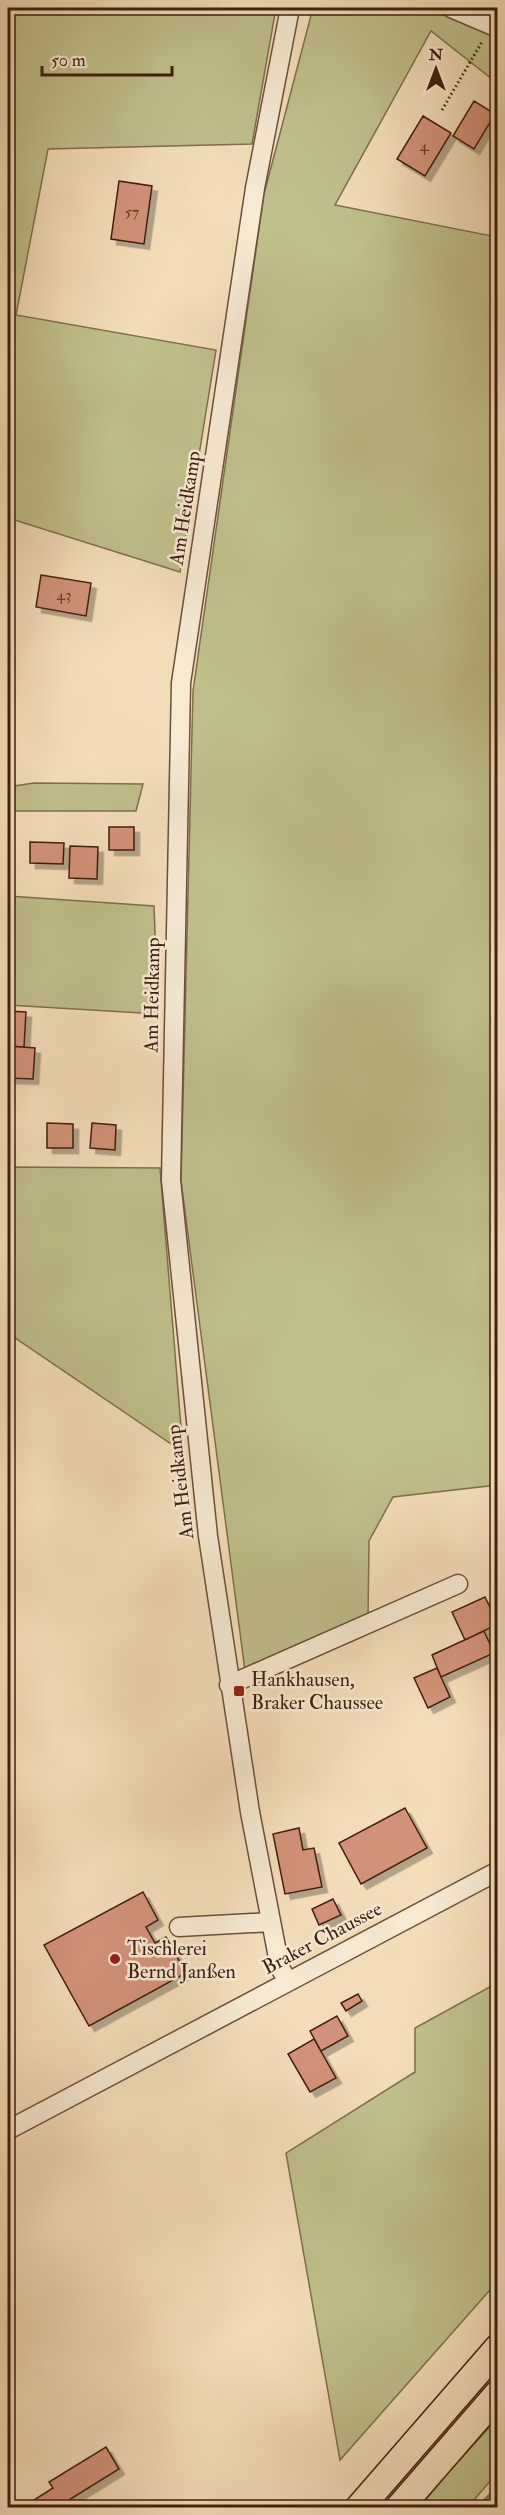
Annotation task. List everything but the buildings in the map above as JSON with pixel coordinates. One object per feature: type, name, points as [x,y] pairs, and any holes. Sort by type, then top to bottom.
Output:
[{"type":"highway","points":[[359,2508],[498,2348]]},
{"type":"highway","points":[[399,2508],[498,2394]]},
{"type":"street","name":"Am Heidkamp","points":[[288,1981],[280,1968],[250,1812],[229,1685],[201,1474],[171,1180],[181,684],[255,188],[290,8]]},
{"type":"street","points":[[451,8],[495,27]]},
{"type":"street","points":[[229,1685],[458,1584]]},
{"type":"street","name":"Braker Chaussee","points":[[8,2130],[498,1870]]},
{"type":"street","points":[[179,1927],[271,1922]]},
{"type":"path","points":[[441,110],[495,27]]},
{"type":"shaded area","points":[[8,8],[276,8],[252,144],[48,149],[16,315],[216,350],[180,572],[8,518]]},
{"type":"shaded area","points":[[313,8],[497,8],[497,83],[431,31],[335,205],[497,237],[497,1485],[393,1497],[369,1541],[368,1620],[245,1671],[181,1181],[193,691],[264,194]]},
{"type":"shaded area","points":[[34,783],[143,784],[136,811],[8,811],[8,787]]},
{"type":"shaded area","points":[[8,896],[154,906],[158,1014],[8,1005]]},
{"type":"shaded area","points":[[8,1167],[160,1168],[183,1452],[8,1333]]},
{"type":"shaded area","points":[[497,1983],[497,2282],[340,2460],[286,2153],[415,2072],[415,2028]]},
{"type":"shaded area","points":[[497,2419],[497,2473],[468,2507],[420,2507],[444,2477]]},
{"type":"waterway","points":[[479,2508],[498,2487]]},
{"type":"place","name":"Hankhausen, Braker Chaussee","points":[[239,1691]]},
{"type":"place","name":"Tischlerei Bernd Janßen","points":[[115,1959]]}]
